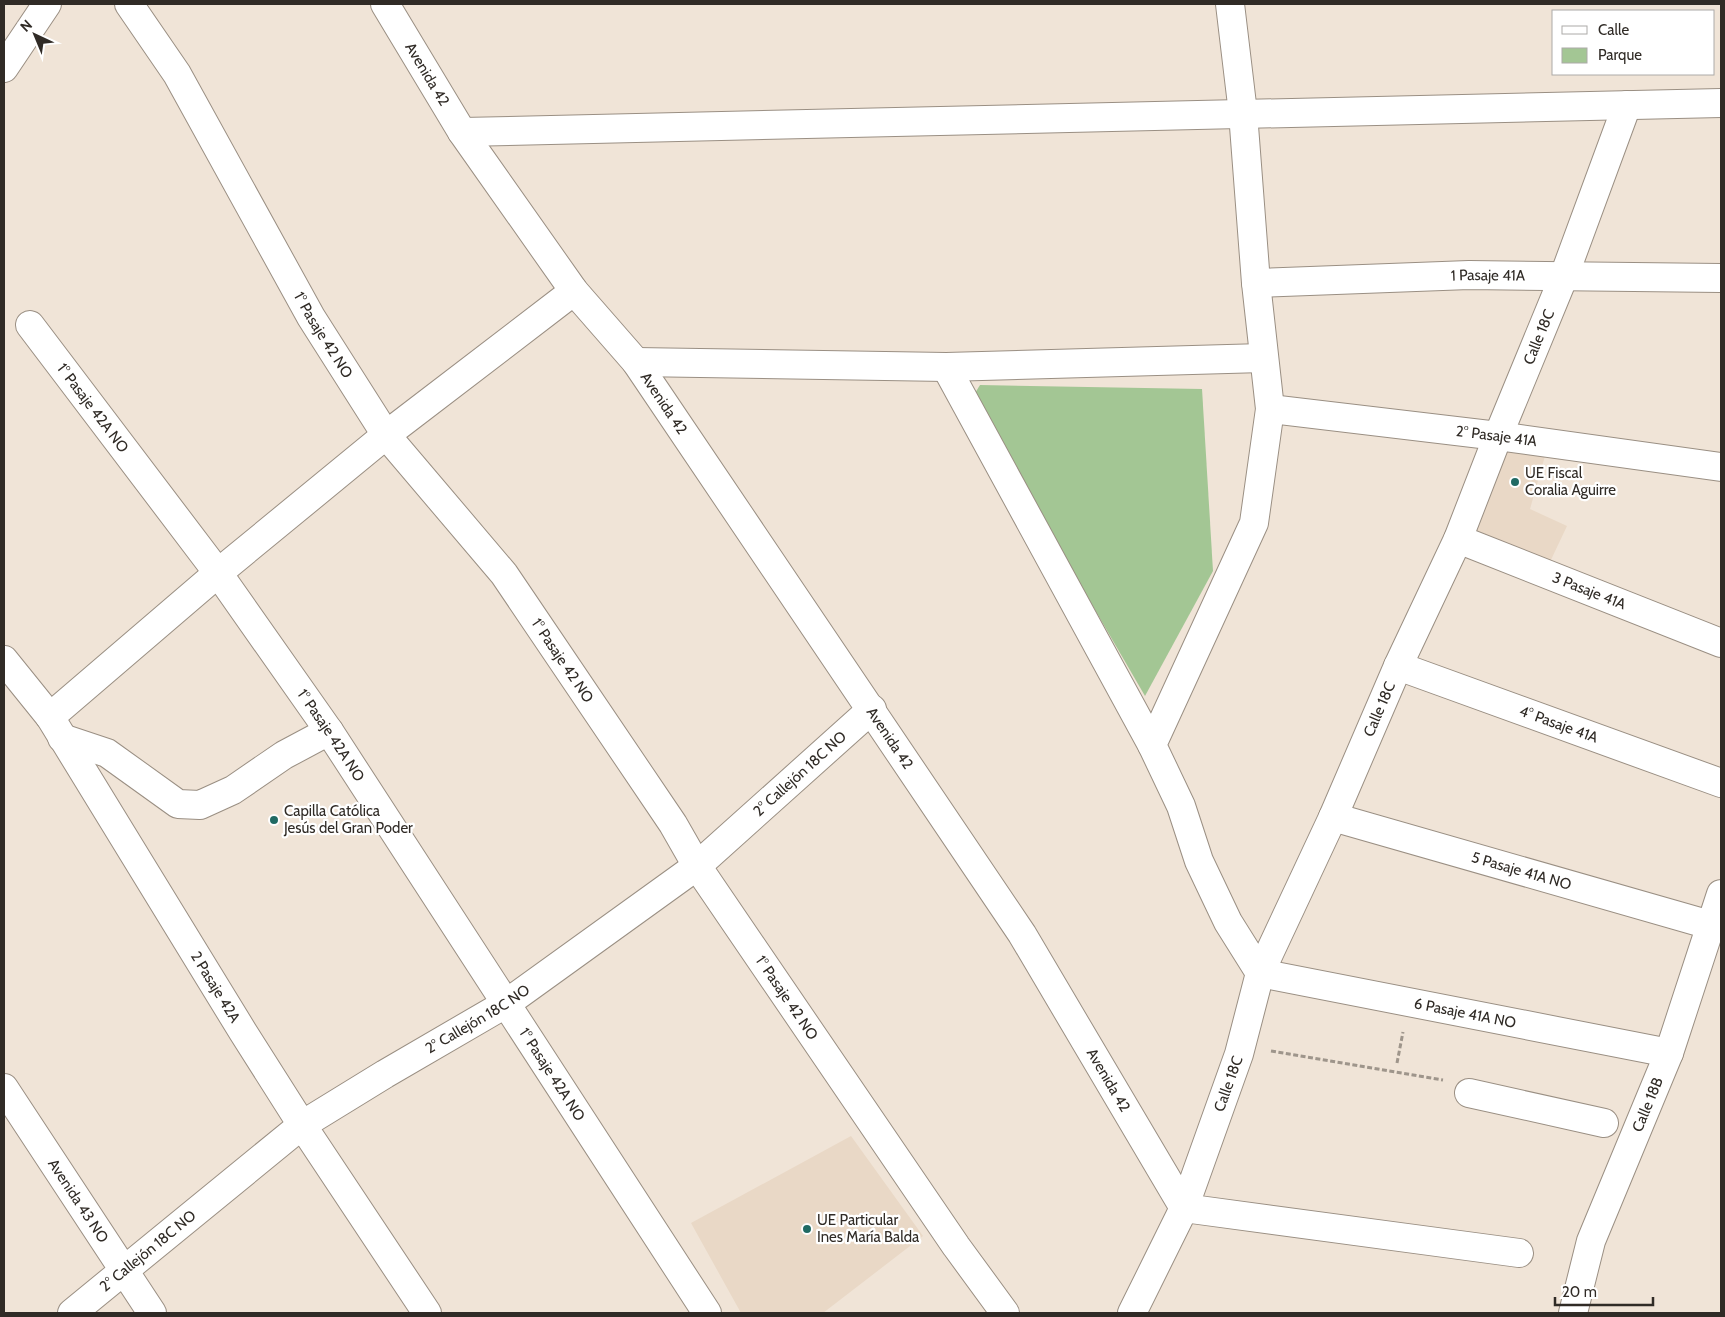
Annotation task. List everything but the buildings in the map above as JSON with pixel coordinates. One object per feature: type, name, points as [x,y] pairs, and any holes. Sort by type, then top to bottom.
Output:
[{"type":"street","points":[[4,68],[47,4]]},
{"type":"street","name":"1° Pasaje 42 NO","points":[[128,4],[177,74],[310,317],[386,435],[504,574],[673,824],[697,866],[956,1246],[1005,1313]]},
{"type":"street","name":"Avenida 42","points":[[385,4],[462,132],[574,290],[636,362],[872,709],[1022,934],[1184,1208]]},
{"type":"street","points":[[1152,745],[1254,523],[1270,410],[1256,283],[1243,113],[1230,4]]},
{"type":"street","points":[[462,132],[1721,103]]},
{"type":"street","name":"Calle 18C","points":[[1132,1313],[1184,1208],[1239,1054],[1260,973],[1333,817],[1398,666],[1458,539],[1564,276],[1627,105]]},
{"type":"street","name":"1 Pasaje 41A","points":[[1256,283],[1469,275],[1721,278]]},
{"type":"street","points":[[329,731],[284,755],[233,790],[200,805],[178,804],[107,753],[56,727],[218,573],[386,435],[574,290]]},
{"type":"street","name":"1° Pasaje 42A NO","points":[[30,325],[218,573],[329,731],[707,1313]]},
{"type":"street","points":[[636,362],[946,367],[1263,358]]},
{"type":"street","points":[[946,367],[1152,745],[1181,806],[1199,861],[1224,914],[1260,973]]},
{"type":"street","name":"2° Pasaje 41A","points":[[1270,410],[1498,436],[1721,467]]},
{"type":"street","name":"3 Pasaje 41A","points":[[1458,539],[1721,644]]},
{"type":"street","name":"2 Pasaje 42A","points":[[4,660],[56,727],[302,1125],[427,1313]]},
{"type":"street","name":"4° Pasaje 41A","points":[[1398,666],[1721,783]]},
{"type":"street","name":"2° Callejón 18C NO","points":[[72,1313],[302,1125],[507,1003],[697,866],[872,709]]},
{"type":"street","name":"5 Pasaje 41A NO","points":[[1333,817],[1710,926]]},
{"type":"street","name":"Calle 18B","points":[[1573,1313],[1591,1241],[1669,1053],[1721,894]]},
{"type":"street","name":"6 Pasaje 41A NO","points":[[1260,973],[1669,1053]]},
{"type":"street","name":"Avenida 43 NO","points":[[4,1088],[152,1313]]},
{"type":"street","points":[[1469,1093],[1604,1123]]},
{"type":"street","points":[[1184,1208],[1519,1253]]},
{"type":"shaded area","name":"UE Fiscal Coralia Aguirre","points":[[1507,449],[1545,456],[1530,509],[1567,526],[1549,564],[1473,531]]},
{"type":"shaded area","name":"UE Particular Ines María Balda","points":[[851,1136],[923,1236],[823,1313],[741,1313],[691,1223]]},
{"type":"green space","points":[[980,385],[1202,389],[1213,571],[1145,696],[972,398]]},
{"type":"place","name":"UE Fiscal Coralia Aguirre","points":[[1515,482]]},
{"type":"place","name":"Capilla Católica Jesús del Gran Poder","points":[[274,820]]},
{"type":"place","name":"UE Particular Ines María Balda","points":[[807,1229]]}]
